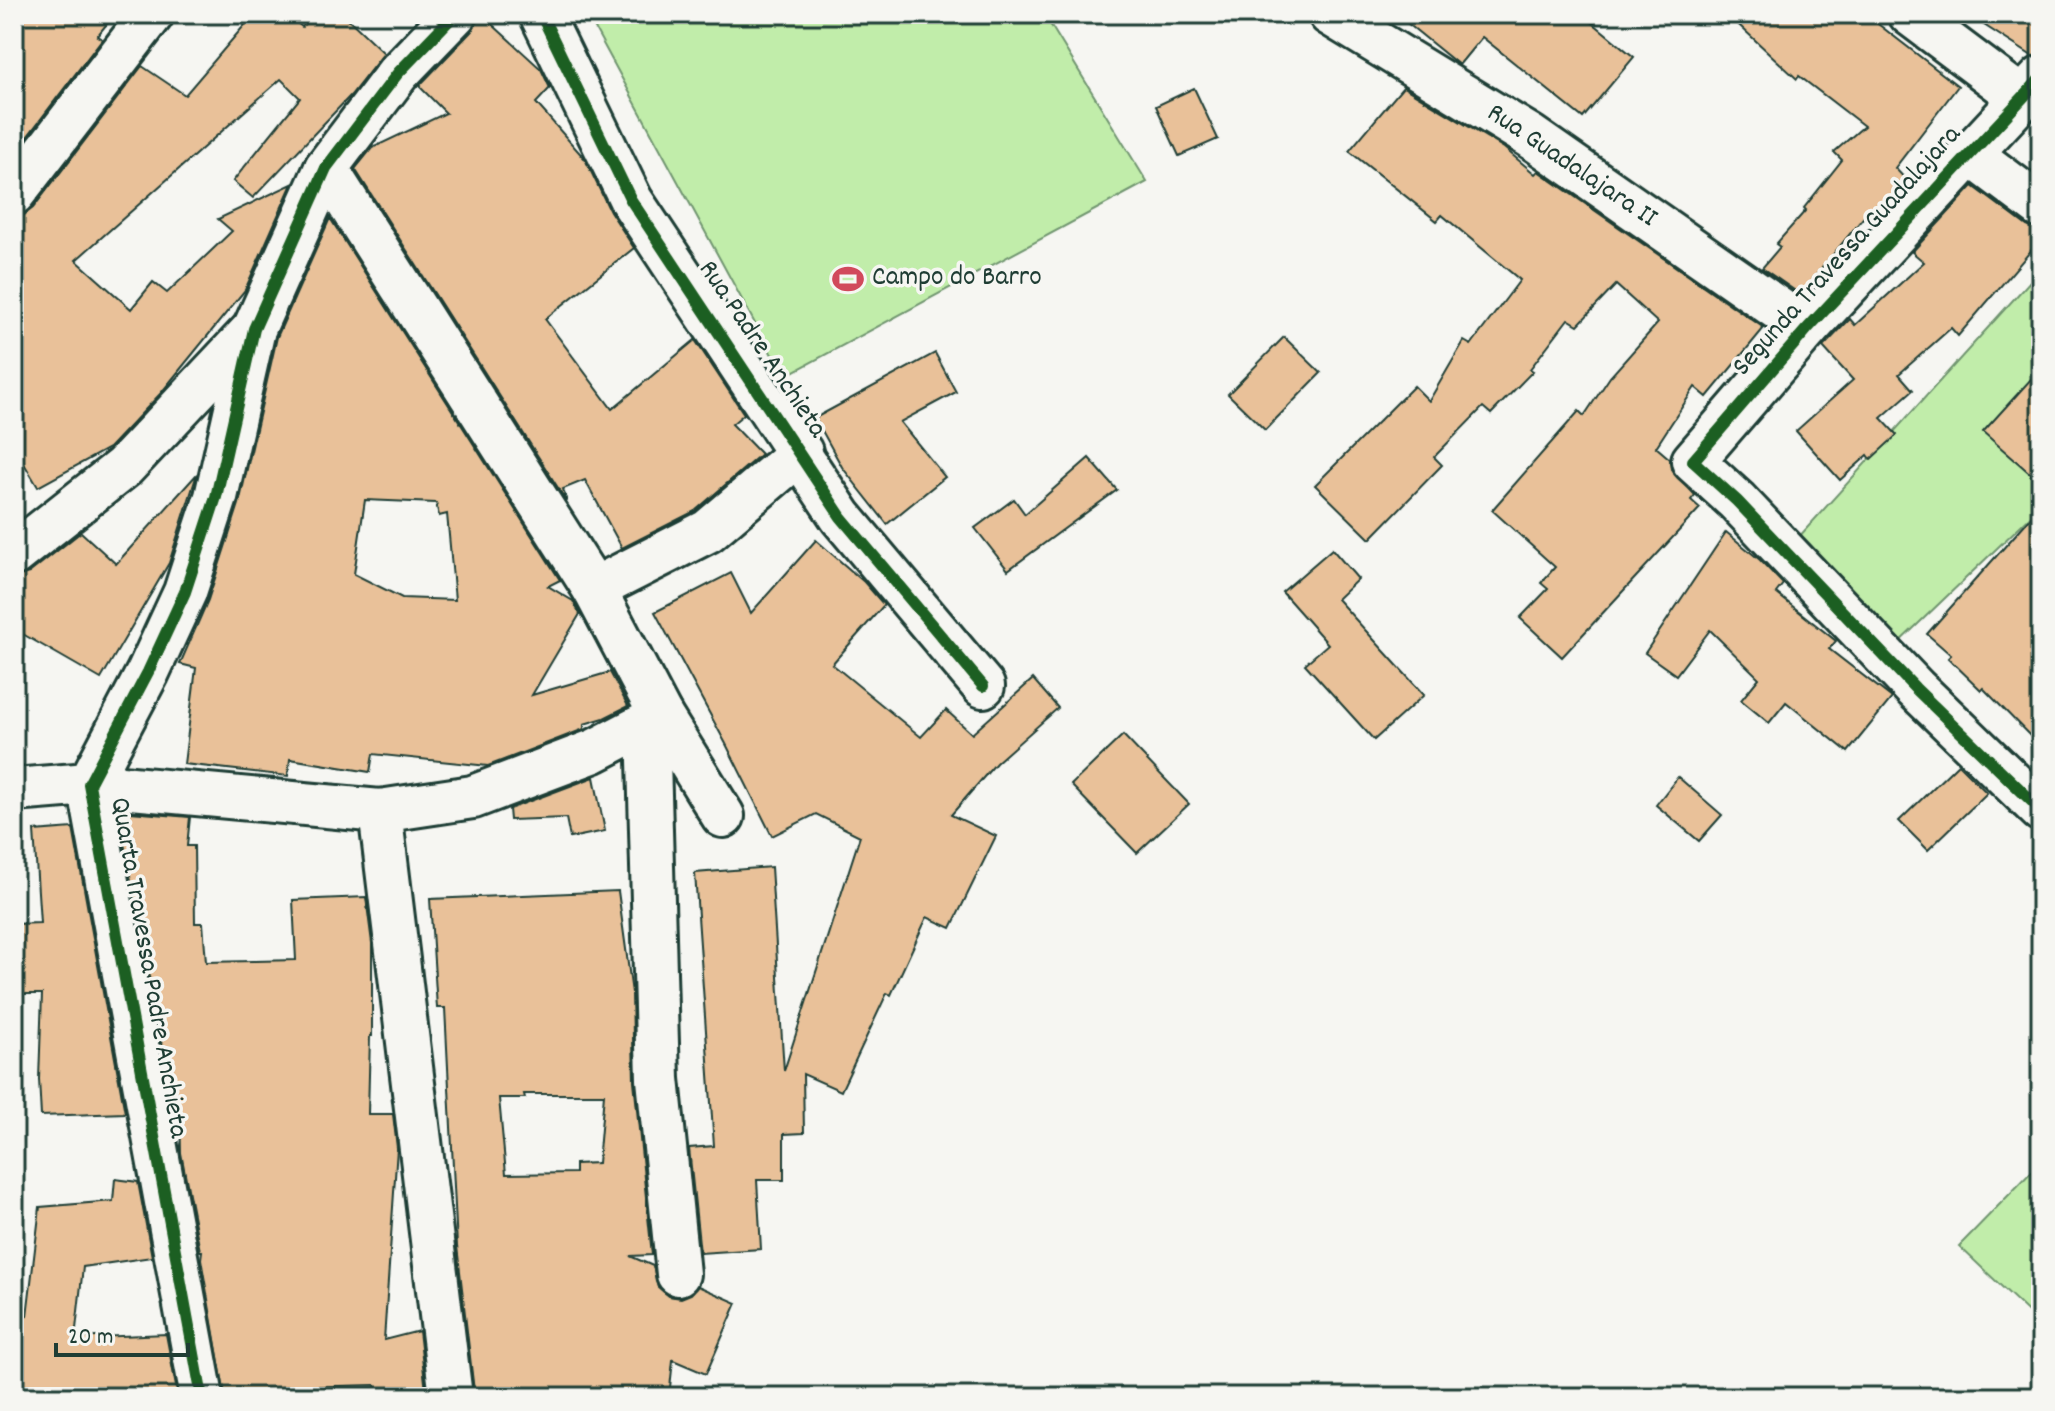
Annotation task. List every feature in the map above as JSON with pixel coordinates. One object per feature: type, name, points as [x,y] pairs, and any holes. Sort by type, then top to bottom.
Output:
[{"type":"street","points":[[14,193],[152,14]]},
{"type":"street","name":"Quarta Travessa Padre Anchieta","points":[[202,1397],[89,784],[185,592],[216,497],[254,329],[326,168],[398,73],[455,14]]},
{"type":"street","name":"Rua Padre Anchieta","points":[[541,14],[631,200],[801,452],[841,517],[983,686]]},
{"type":"street","name":"Rua Guadalajara II","points":[[1330,14],[1530,136],[1807,329]]},
{"type":"street","points":[[1910,14],[2032,88]]},
{"type":"street","name":"Segunda Travessa Guadalajara","points":[[2032,88],[1807,329],[1693,461],[1737,501],[1915,688],[2041,810]]},
{"type":"street","points":[[1969,153],[2041,207]]},
{"type":"street","points":[[326,168],[594,589],[655,720],[723,816]]},
{"type":"street","points":[[14,554],[124,467],[254,329]]},
{"type":"street","points":[[594,589],[708,531],[801,452]]},
{"type":"street","points":[[14,790],[89,784],[380,811],[473,797],[594,751],[655,720]]},
{"type":"street","points":[[655,720],[658,1079],[678,1274]]},
{"type":"street","points":[[380,811],[451,1397]]},
{"type":"green space","name":"Campo do Barro","points":[[587,14],[1044,14],[1147,182],[784,377]]},
{"type":"green space","points":[[2032,279],[2041,283],[2041,506],[1895,646],[1797,539]]},
{"type":"green space","points":[[2041,1162],[2041,1324],[1959,1246]]},
{"type":"building","points":[[14,14],[115,14],[97,36],[102,39],[14,154]]},
{"type":"building","points":[[254,14],[286,14],[302,27],[314,14],[343,14],[384,53],[351,95],[253,198],[233,181],[300,98],[281,79],[76,260],[131,309],[153,282],[167,293],[232,231],[218,219],[292,184],[245,290],[161,393],[109,448],[38,487],[14,447],[14,216],[24,215],[33,208],[142,66],[185,95]]},
{"type":"building","points":[[481,14],[541,69],[550,88],[536,103],[585,159],[610,211],[634,248],[545,319],[612,409],[695,340],[744,414],[732,424],[761,454],[695,511],[622,548],[585,480],[563,489],[567,502],[355,169],[372,148],[446,113],[419,86],[472,31]]},
{"type":"building","points":[[1396,14],[1582,14],[1634,57],[1583,118],[1482,37],[1459,65]]},
{"type":"building","points":[[1727,14],[1865,14],[1958,86],[1895,168],[1910,184],[1875,221],[1867,213],[1813,279],[1817,283],[1804,297],[1762,268],[1780,247],[1776,244],[1806,210],[1804,208],[1842,160],[1834,152],[1864,126],[1799,76],[1797,79]]},
{"type":"building","points":[[1967,14],[2041,14],[2041,55],[2032,56]]},
{"type":"building","points":[[1403,87],[1504,148],[1535,174],[1538,171],[1764,328],[1707,397],[1695,387],[1656,447],[1670,459],[1671,469],[1695,495],[1691,500],[1700,508],[1562,657],[1520,618],[1548,589],[1541,583],[1555,567],[1492,510],[1579,411],[1584,416],[1610,377],[1658,323],[1616,285],[1578,325],[1568,319],[1530,369],[1533,371],[1491,414],[1483,407],[1434,457],[1442,465],[1370,539],[1315,485],[1414,386],[1429,401],[1464,341],[1471,345],[1520,280],[1442,215],[1437,221],[1349,151]]},
{"type":"building","points":[[1194,88],[1218,139],[1179,156],[1156,106]]},
{"type":"building","points":[[1973,186],[2027,226],[2040,231],[2041,239],[1958,336],[1951,328],[1899,374],[1913,390],[1881,418],[1897,435],[1871,459],[1868,455],[1840,480],[1796,431],[1853,380],[1823,347],[1850,319],[1855,325],[1924,262],[1912,252]]},
{"type":"building","points":[[330,218],[560,580],[548,586],[573,601],[580,614],[532,695],[610,672],[628,706],[584,724],[584,729],[488,766],[373,754],[370,772],[290,759],[288,776],[184,764],[196,668],[180,664],[208,600],[239,504],[277,337]],"holes":[[[365,500],[436,503],[439,516],[447,514],[455,600],[402,598],[354,574]]]},
{"type":"building","points":[[1284,337],[1321,373],[1265,430],[1228,394]]},
{"type":"building","points":[[935,353],[956,392],[900,422],[945,477],[887,524],[842,467],[815,418]]},
{"type":"building","points":[[2041,368],[2041,483],[1983,432]]},
{"type":"building","points":[[1089,458],[1117,490],[1008,570],[975,528],[1014,499],[1025,514]]},
{"type":"building","points":[[197,474],[169,563],[101,679],[14,629],[14,577],[29,573],[81,532],[116,564]]},
{"type":"building","points":[[2041,506],[2041,747],[1927,634]]},
{"type":"building","points":[[1726,532],[1783,584],[1776,593],[1836,641],[1829,649],[1892,698],[1848,752],[1786,702],[1769,723],[1741,700],[1759,678],[1710,630],[1676,675],[1645,653]]},
{"type":"building","points":[[816,540],[864,582],[884,605],[832,664],[921,737],[946,710],[972,734],[1033,679],[1058,708],[996,763],[951,815],[996,836],[951,928],[927,917],[841,1091],[803,1074],[804,1133],[784,1134],[784,1180],[757,1180],[761,1249],[700,1253],[689,1148],[714,1146],[695,873],[771,867],[784,1071],[860,836],[816,814],[772,836],[655,612],[731,573],[751,613]]},
{"type":"building","points":[[1332,549],[1358,579],[1337,599],[1424,695],[1374,740],[1305,664],[1328,644],[1282,592]]},
{"type":"building","points":[[1123,735],[1189,804],[1137,853],[1071,785]]},
{"type":"building","points":[[1958,764],[1987,793],[1928,850],[1899,821]]},
{"type":"building","points":[[594,777],[605,831],[570,838],[566,818],[510,820],[509,809]]},
{"type":"building","points":[[1678,777],[1722,815],[1699,841],[1656,805]]},
{"type":"building","points":[[118,811],[190,817],[187,846],[194,846],[195,923],[203,923],[206,962],[296,960],[293,900],[366,897],[372,943],[368,1114],[393,1114],[397,1148],[384,1340],[419,1331],[426,1391],[376,1391],[375,1385],[306,1387],[307,1397],[225,1397],[202,1251],[181,1153],[180,1111],[174,1111]]},
{"type":"building","points":[[73,828],[125,1113],[41,1116],[42,994],[14,994],[14,924],[40,923],[34,831]]},
{"type":"building","points":[[618,891],[632,993],[634,1081],[652,1255],[630,1256],[653,1266],[658,1287],[669,1296],[681,1298],[691,1294],[698,1286],[737,1303],[706,1374],[673,1360],[669,1397],[598,1397],[599,1391],[474,1391],[457,1246],[445,1008],[437,1008],[430,899]],"holes":[[[524,1094],[604,1094],[598,1163],[575,1164],[575,1173],[506,1174],[499,1098],[525,1098]]]},
{"type":"building","points":[[115,1179],[138,1182],[152,1257],[83,1267],[75,1338],[166,1334],[178,1397],[56,1397],[14,1386],[14,1313],[27,1316],[40,1207],[113,1201]]},
{"type":"cycle path","points":[[202,1397],[89,784],[148,672],[185,592],[216,497],[254,329],[326,168],[398,73],[455,14]]},
{"type":"cycle path","points":[[541,14],[631,200],[841,517],[983,686]]},
{"type":"cycle path","points":[[2041,78],[1807,329],[1693,461],[1737,501],[1915,688],[2041,810]]},
{"type":"place","name":"Campo do Barro","points":[[848,279]]}]
